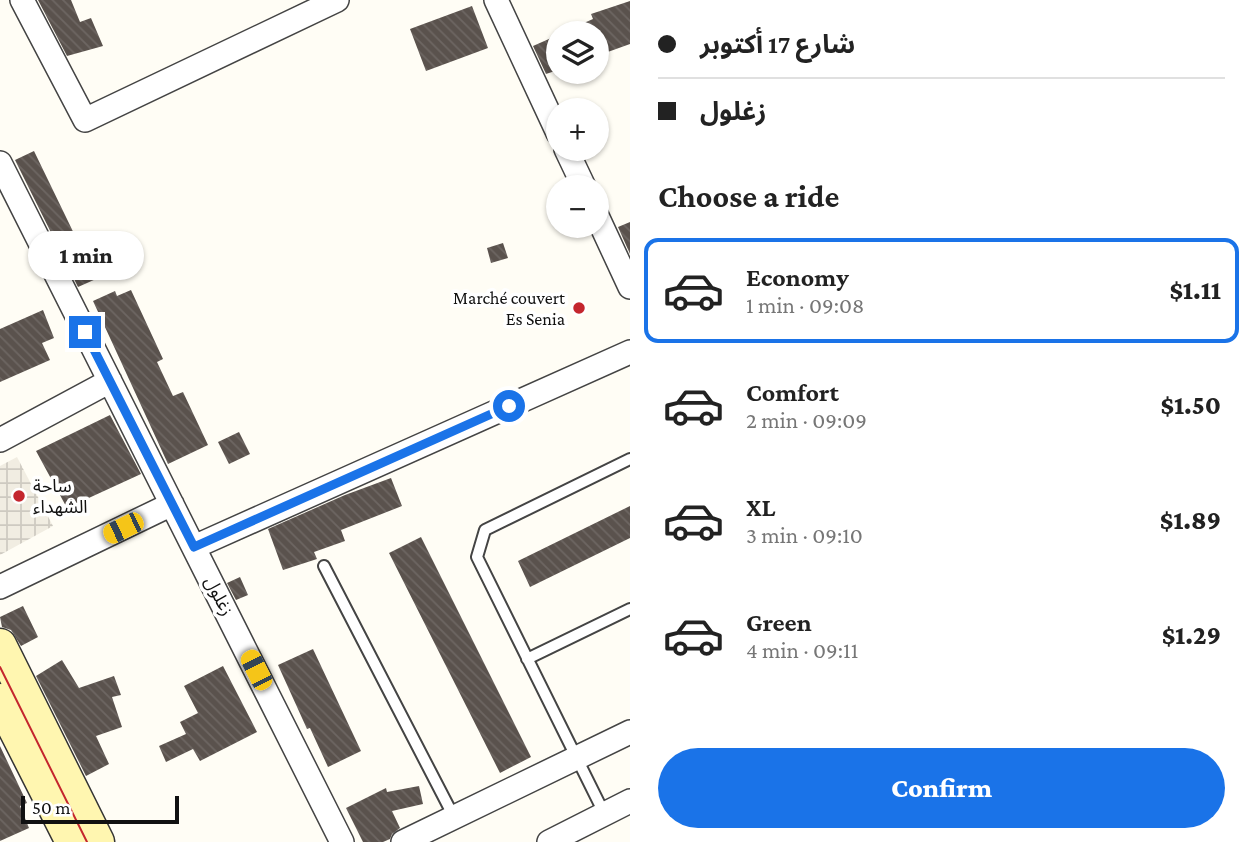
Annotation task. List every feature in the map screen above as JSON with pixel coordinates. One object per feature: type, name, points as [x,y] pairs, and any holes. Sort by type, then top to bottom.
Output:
[{"type":"main road","points":[[0,645],[99,842]]},
{"type":"main road","points":[[0,700],[72,842]]},
{"type":"street","points":[[22,0],[85,120],[337,0]]},
{"type":"street","points":[[496,0],[546,107]]},
{"type":"street","name":"زغلول","points":[[0,163],[342,842]]},
{"type":"street","points":[[607,238],[630,287]]},
{"type":"street","points":[[194,547],[630,352]]},
{"type":"street","points":[[0,440],[110,381]]},
{"type":"street","points":[[0,587],[172,504]]},
{"type":"street","points":[[403,842],[630,732]]},
{"type":"street","points":[[549,842],[630,801]]},
{"type":"lane","points":[[605,815],[477,557],[485,530],[630,459]]},
{"type":"lane","points":[[324,566],[454,817]]},
{"type":"lane","points":[[527,659],[630,608]]},
{"type":"shaded area","name":"ساحة الشهداء","points":[[17,457],[53,526],[0,555],[0,466]]},
{"type":"building","points":[[38,0],[71,0],[80,22],[91,18],[103,46],[67,56]]},
{"type":"building","points":[[630,1],[630,44],[609,52],[609,21],[588,21],[593,19],[591,14]]},
{"type":"building","points":[[472,6],[488,48],[426,71],[410,29]]},
{"type":"building","points":[[546,40],[546,74],[533,46]]},
{"type":"building","points":[[34,151],[96,279],[78,287],[15,160]]},
{"type":"building","points":[[630,222],[630,254],[618,227]]},
{"type":"building","points":[[503,243],[508,258],[491,263],[487,248]]},
{"type":"building","points":[[131,290],[163,359],[157,362],[173,396],[183,392],[208,445],[168,464],[93,301],[115,291],[117,296]]},
{"type":"building","points":[[43,310],[54,338],[42,343],[50,360],[0,382],[0,329]]},
{"type":"building","points":[[110,415],[141,474],[67,508],[36,451]]},
{"type":"building","points":[[239,432],[250,454],[229,464],[218,442]]},
{"type":"building","points":[[391,478],[402,506],[341,530],[345,541],[314,552],[317,559],[283,570],[268,529]]},
{"type":"building","points":[[630,506],[630,538],[530,587],[518,561]]},
{"type":"building","points":[[421,537],[531,757],[500,773],[389,553]]},
{"type":"building","points":[[240,577],[248,595],[236,600],[227,583]]},
{"type":"building","points":[[23,606],[38,637],[21,646],[11,630],[2,627],[0,617]]},
{"type":"building","points":[[313,649],[361,751],[328,767],[310,728],[307,729],[278,665]]},
{"type":"building","points":[[62,660],[79,688],[114,676],[121,695],[112,697],[122,727],[96,736],[109,764],[86,776],[36,676]]},
{"type":"building","points":[[223,666],[257,732],[200,761],[193,749],[166,762],[159,746],[186,734],[180,722],[198,713],[184,686]]},
{"type":"building","points":[[0,746],[27,803],[20,806],[29,828],[0,841]]},
{"type":"building","points":[[419,786],[423,804],[392,811],[400,828],[390,839],[383,842],[363,842],[346,808],[386,788],[387,792]]},
{"type":"tram line","points":[[0,667],[87,842]]},
{"type":"place","name":"Marché couvert Es Senia","points":[[579,308]]},
{"type":"place","name":"ساحة الشهداء","points":[[19,496]]},
{"type":"route","points":[[85,332],[194,547],[509,406]]}]
